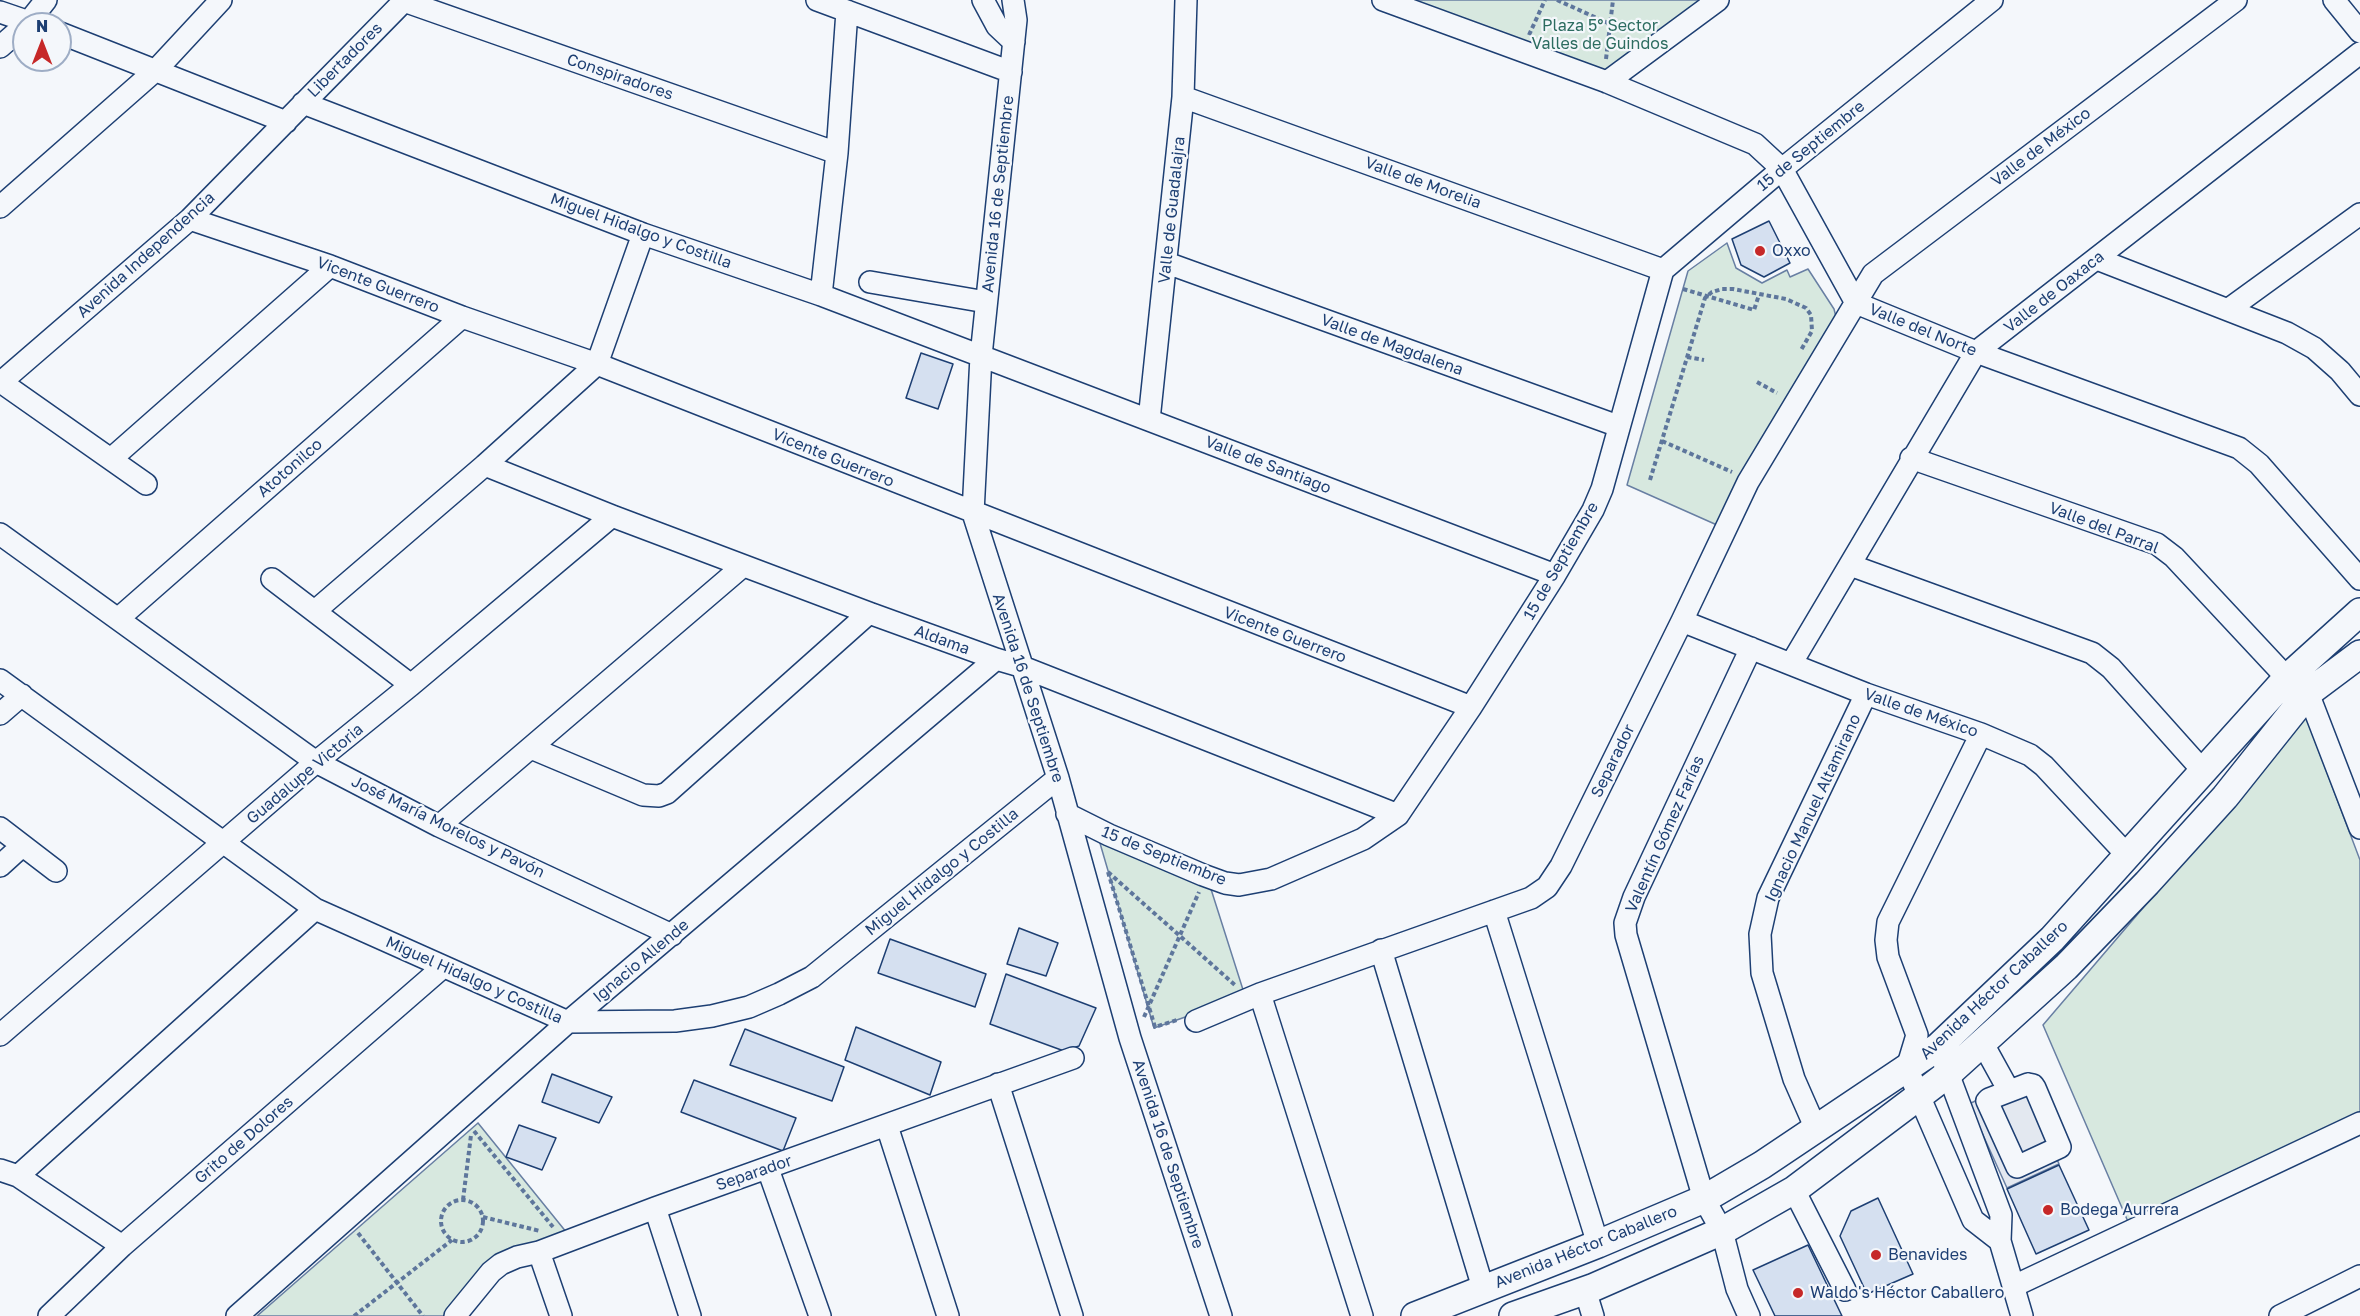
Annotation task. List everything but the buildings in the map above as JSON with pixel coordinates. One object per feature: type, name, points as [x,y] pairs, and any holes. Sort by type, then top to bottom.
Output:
[{"type":"main road","name":"Avenida Héctor Caballero","points":[[1513,1316],[1585,1290],[1722,1231],[1794,1190],[1949,1073],[2066,967],[2147,883],[2225,796],[2298,686],[2360,612]]},
{"type":"main road","name":"Avenida Héctor Caballero","points":[[1415,1316],[1452,1309],[1483,1288],[1598,1244],[1704,1199],[1762,1165],[1907,1068],[1927,1041],[2052,939],[2204,772],[2298,686],[2360,654]]},
{"type":"street","points":[[0,207],[157,69],[221,0]]},
{"type":"street","name":"Libertadores","points":[[286,122],[404,0]]},
{"type":"street","name":"Conspiradores","points":[[404,0],[837,153]]},
{"type":"street","points":[[817,0],[1011,72]]},
{"type":"street","name":"Avenida 16 de Septiembre","points":[[1012,0],[1016,20],[981,356],[973,513],[1020,666],[1058,778],[1130,1038],[1221,1316]]},
{"type":"street","name":"Valle de Guadalajra","points":[[1149,420],[1183,97],[1186,0]]},
{"type":"street","name":"Valle del Norte","points":[[1383,0],[1606,73],[1746,139],[1765,152],[1782,169],[1856,303],[1976,352],[2239,448],[2259,464],[2360,579]]},
{"type":"street","points":[[1606,73],[1718,0]]},
{"type":"street","name":"15 de Septiembre","points":[[1067,814],[1109,835],[1206,876],[1239,885],[1271,879],[1363,839],[1398,815],[1471,707],[1555,575],[1593,510],[1602,489],[1663,270],[1782,169],[1992,0]]},
{"type":"street","name":"Valle de México","points":[[1856,303],[1873,274],[2236,0]]},
{"type":"street","points":[[2334,0],[2360,32]]},
{"type":"street","points":[[990,2],[997,26],[1014,42]]},
{"type":"street","points":[[821,295],[837,153],[847,11]]},
{"type":"street","points":[[0,47],[12,37]]},
{"type":"street","points":[[72,37],[157,69],[286,122]]},
{"type":"street","name":"Valle de Oaxaca","points":[[1791,664],[1911,458],[1976,352],[2360,53]]},
{"type":"street","name":"Valle de Morelia","points":[[1183,97],[1663,270]]},
{"type":"street","name":"Miguel Hidalgo y Costilla","points":[[303,103],[643,234],[821,295],[981,356]]},
{"type":"street","name":"Avenida Independencia","points":[[1,383],[190,219],[286,122]]},
{"type":"street","points":[[2229,309],[2360,214]]},
{"type":"street","name":"Vicente Guerrero","points":[[190,219],[330,266],[462,317],[597,364],[1471,707]]},
{"type":"street","points":[[315,611],[485,465],[597,364],[643,234]]},
{"type":"street","points":[[2097,259],[2287,333],[2314,348],[2340,371],[2360,395]]},
{"type":"street","name":"Valle de Magdalena","points":[[1167,263],[1618,426]]},
{"type":"street","points":[[111,459],[330,266]]},
{"type":"street","points":[[870,282],[986,302]]},
{"type":"street","name":"Separador","points":[[1196,1021],[1256,996],[1381,950],[1494,912],[1541,893],[1547,888],[1561,866],[1748,482],[1856,303]]},
{"type":"street","name":"Atotonilco","points":[[118,618],[462,317]]},
{"type":"street","name":"Valle de Santiago","points":[[981,356],[1555,575]]},
{"type":"street","points":[[1,383],[146,484]]},
{"type":"street","name":"Valle del Parral","points":[[1911,458],[2157,544],[2174,557],[2298,686]]},
{"type":"street","name":"Aldama","points":[[485,465],[743,566],[1020,666],[1398,815]]},
{"type":"street","name":"Guadalupe Victoria","points":[[0,1035],[316,762],[612,516]]},
{"type":"street","name":"José María Morelos y Pavón","points":[[0,534],[316,762],[439,826],[672,935]]},
{"type":"street","points":[[1850,565],[2092,653],[2111,668],[2204,772]]},
{"type":"street","points":[[439,826],[743,566]]},
{"type":"street","points":[[272,579],[411,685]]},
{"type":"street","points":[[531,748],[643,795],[659,796],[667,793],[869,613]]},
{"type":"street","name":"Valle de México","points":[[1682,621],[1866,694],[1981,734],[2030,755],[2044,766],[2127,855]]},
{"type":"street","name":"Valentín Gómez Farías","points":[[1749,1316],[1737,1289],[1722,1231],[1704,1199],[1626,935],[1625,923],[1634,897],[1751,648]]},
{"type":"street","name":"Ignacio Allende","points":[[237,1316],[568,1022],[996,659]]},
{"type":"street","name":"Miguel Hidalgo y Costilla","points":[[0,680],[315,909],[568,1022],[675,1021],[712,1016],[749,1007],[779,994],[812,977],[1058,778]]},
{"type":"street","points":[[2298,686],[2360,828]]},
{"type":"street","name":"Ignacio Manuel Altamirano","points":[[1816,1129],[1794,1079],[1762,973],[1760,934],[1768,898],[1866,694]]},
{"type":"street","points":[[0,714],[22,695]]},
{"type":"street","points":[[1981,734],[1888,922],[1886,940],[1888,957],[1927,1041],[1949,1073],[2001,1215],[2000,1241],[2022,1316]]},
{"type":"street","points":[[0,828],[56,871]]},
{"type":"street","points":[[0,866],[22,846]]},
{"type":"street","points":[[122,1246],[9,1173],[315,909]]},
{"type":"street","points":[[1494,912],[1598,1244]]},
{"type":"street","points":[[1381,950],[1483,1288]]},
{"type":"street","name":"Grito de Dolores","points":[[49,1316],[122,1246],[443,967]]},
{"type":"street","points":[[1256,996],[1362,1316]]},
{"type":"street","points":[[1982,1042],[2010,1091]]},
{"type":"street","name":"Separador","points":[[455,1316],[496,1268],[544,1242],[655,1208],[768,1169],[1073,1058]]},
{"type":"street","points":[[1907,1068],[1973,1220],[2000,1241]]},
{"type":"street","points":[[998,1084],[1072,1316]]},
{"type":"street","points":[[2014,1286],[2360,1123]]},
{"type":"street","points":[[887,1126],[948,1316]]},
{"type":"street","points":[[768,1169],[820,1316]]},
{"type":"street","points":[[1794,1190],[1845,1290]]},
{"type":"street","points":[[655,1208],[690,1316]]},
{"type":"street","points":[[544,1242],[561,1316]]},
{"type":"street","points":[[2280,1316],[2360,1276]]},
{"type":"street","points":[[1585,1290],[1593,1316]]},
{"type":"path","points":[[1524,44],[1545,0]]},
{"type":"path","points":[[1557,0],[1610,24]]},
{"type":"path","points":[[1606,73],[1613,0]]},
{"type":"path","points":[[1519,36],[1531,40]]},
{"type":"path","points":[[1683,289],[1754,310],[1759,295]]},
{"type":"path","points":[[1650,480],[1705,298],[1712,292],[1733,289],[1786,299],[1806,308],[1811,315],[1812,331],[1800,352]]},
{"type":"path","points":[[1687,357],[1704,360]]},
{"type":"path","points":[[1757,382],[1777,393]]},
{"type":"path","points":[[1771,403],[1783,383]]},
{"type":"path","points":[[1662,441],[1732,472]]},
{"type":"path","points":[[1727,482],[1738,462]]},
{"type":"path","points":[[1076,846],[1244,993],[1256,996]]},
{"type":"path","points":[[1108,872],[1155,1027]]},
{"type":"path","points":[[1130,1038],[1149,1010],[1206,876]]},
{"type":"path","points":[[463,1137],[472,1129]]},
{"type":"path","points":[[463,1200],[472,1129]]},
{"type":"path","points":[[472,1129],[560,1235]]},
{"type":"path","points":[[483,1217],[483,1226],[476,1237],[464,1242],[452,1240],[442,1230],[441,1218],[450,1203],[463,1200],[473,1203],[483,1217],[544,1242]]},
{"type":"path","points":[[348,1237],[356,1230],[423,1316]]},
{"type":"path","points":[[354,1316],[452,1240]]},
{"type":"green space","name":"Plaza 5° Sector Valles de Guindos","points":[[1411,0],[1702,0],[1604,75]]},
{"type":"green space","points":[[1727,243],[1736,268],[1762,283],[1787,270],[1790,277],[1808,269],[1834,309],[1836,317],[1717,525],[1627,485],[1688,271]]},
{"type":"green space","points":[[2306,717],[2360,860],[2360,1114],[2129,1224],[2043,1025]]},
{"type":"green space","points":[[1097,833],[1210,886],[1245,996],[1154,1028]]},
{"type":"green space","points":[[478,1123],[567,1233],[498,1257],[451,1316],[257,1316]]},
{"type":"shaded area","points":[[2023,1078],[2059,1164],[2007,1188],[1969,1104]]},
{"type":"place","name":"Oxxo","points":[[1760,251]]},
{"type":"place","name":"Bodega Aurrera","points":[[2048,1210]]},
{"type":"place","name":"Benavides","points":[[1876,1255]]},
{"type":"place","name":"Waldo's Héctor Caballero","points":[[1798,1293]]}]
